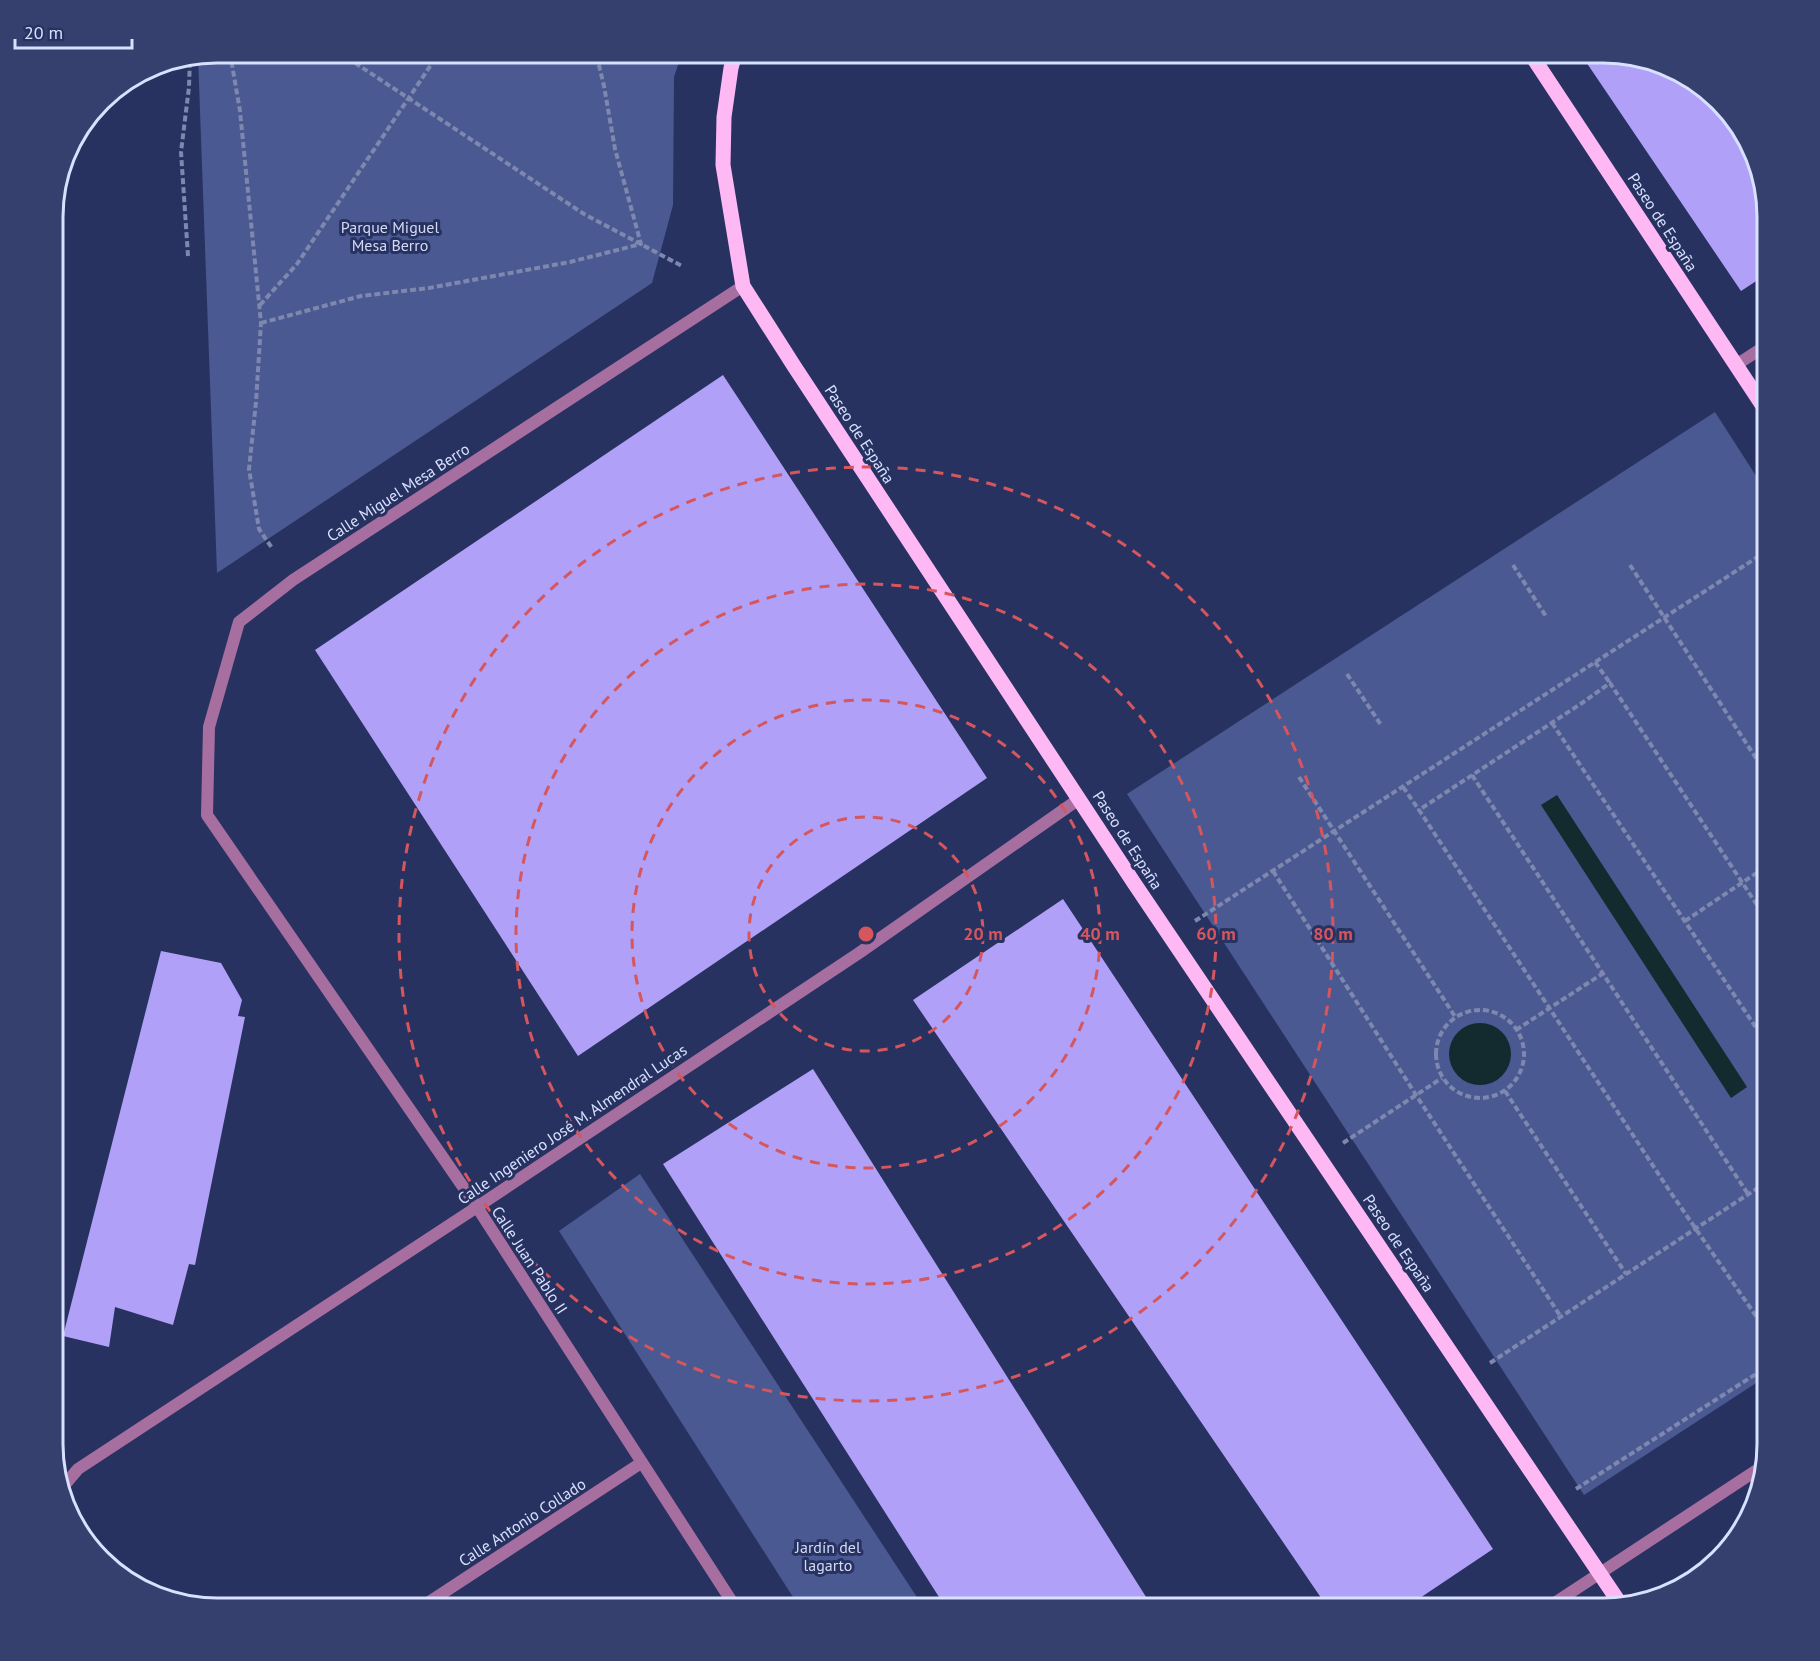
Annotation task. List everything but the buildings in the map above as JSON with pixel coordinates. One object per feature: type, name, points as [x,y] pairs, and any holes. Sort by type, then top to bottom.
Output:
[{"type":"main road","name":"Paseo de España","points":[[732,63],[724,117],[723,165],[743,286],[1134,883],[1616,1597]]},
{"type":"main road","name":"Paseo de España","points":[[1537,63],[1757,397]]},
{"type":"street","name":"Calle Miguel Mesa Berro","points":[[207,815],[209,727],[239,622],[293,580],[743,286]]},
{"type":"street","points":[[1736,365],[1757,351]]},
{"type":"street","name":"Calle Ingeniero José M. Almendral Lucas","points":[[67,1481],[78,1469],[477,1208],[860,953],[1079,799]]},
{"type":"street","name":"Calle Juan Pablo II","points":[[207,815],[477,1208],[729,1598]]},
{"type":"street","name":"Calle Antonio Collado","points":[[435,1598],[641,1463]]},
{"type":"street","points":[[1563,1598],[1755,1472]]},
{"type":"path","points":[[232,63],[240,111],[261,323],[249,469],[259,529],[272,548]]},
{"type":"path","points":[[357,63],[584,214],[682,266]]},
{"type":"path","points":[[259,306],[297,264],[373,154],[431,63]]},
{"type":"path","points":[[599,63],[615,149],[641,244]]},
{"type":"path","points":[[188,256],[181,152],[190,65]]},
{"type":"path","points":[[261,323],[362,296],[429,288],[570,262],[641,244]]},
{"type":"path","points":[[1196,921],[1757,558]]},
{"type":"path","points":[[1513,565],[1547,618]]},
{"type":"path","points":[[1630,565],[1757,760]]},
{"type":"path","points":[[1595,662],[1757,905]]},
{"type":"path","points":[[1347,674],[1381,725]]},
{"type":"path","points":[[1419,810],[1610,683]]},
{"type":"path","points":[[1552,723],[1757,1029]]},
{"type":"path","points":[[1472,775],[1748,1194]]},
{"type":"path","points":[[1299,777],[1456,1018]]},
{"type":"path","points":[[1403,787],[1548,1009],[1757,1318]]},
{"type":"path","points":[[1273,871],[1561,1317]]},
{"type":"path","points":[[1685,921],[1757,873]]},
{"type":"path","points":[[1516,1030],[1602,974]]},
{"type":"path","points":[[1482,1010],[1496,1013],[1516,1030],[1522,1043],[1524,1056],[1521,1070],[1505,1091],[1492,1097],[1464,1096],[1452,1089],[1442,1078],[1437,1062],[1436,1045],[1443,1029],[1456,1018],[1468,1012],[1482,1010]]},
{"type":"path","points":[[1343,1143],[1442,1078]]},
{"type":"path","points":[[1505,1091],[1626,1274]]},
{"type":"path","points":[[1487,1365],[1757,1188]]},
{"type":"path","points":[[1553,1503],[1757,1373]]},
{"type":"green space","name":"Parque Miguel Mesa Berro","points":[[679,63],[674,77],[673,205],[652,283],[217,573],[198,64]]},
{"type":"green space","points":[[1715,412],[1757,477],[1757,1383],[1584,1495],[1127,794]]},
{"type":"green space","name":"Jardín del lagarto","points":[[640,1174],[917,1598],[794,1598],[559,1231]]},
{"type":"shaded area","points":[[1557,795],[1747,1087],[1731,1098],[1541,805]]},
{"type":"shaded area","points":[[1474,1023],[1486,1023],[1502,1032],[1509,1042],[1511,1054],[1509,1066],[1502,1076],[1486,1085],[1474,1085],[1463,1080],[1454,1071],[1449,1060],[1449,1048],[1454,1037],[1463,1028]]}]
